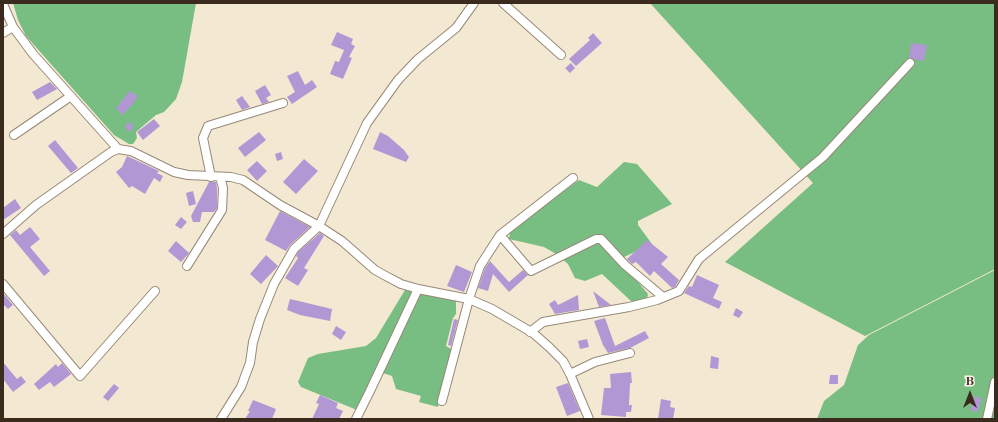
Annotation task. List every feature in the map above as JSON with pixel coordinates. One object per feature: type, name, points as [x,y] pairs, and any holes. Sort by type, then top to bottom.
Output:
[{"type":"street","points":[[221,419],[242,387],[250,363],[260,319],[274,284],[294,249],[319,226],[367,124],[398,80],[418,59],[456,28],[474,3]]},
{"type":"street","points":[[503,3],[561,55]]},
{"type":"street","points":[[3,4],[13,27],[33,54],[118,149]]},
{"type":"street","points":[[3,33],[13,27]]},
{"type":"street","points":[[530,332],[543,322],[629,307],[679,291],[699,259],[823,158],[910,63]]},
{"type":"street","points":[[14,135],[71,96]]},
{"type":"street","points":[[211,177],[202,138],[208,126],[283,103]]},
{"type":"street","points":[[3,234],[36,205],[111,152],[118,149],[131,151],[174,172],[243,180],[280,205],[319,226],[342,241],[375,270],[401,284],[469,299],[492,309],[530,332],[549,346],[563,361],[589,419]]},
{"type":"street","points":[[187,266],[222,210],[223,188],[220,177]]},
{"type":"street","points":[[442,401],[469,299],[480,266],[500,235],[573,178]]},
{"type":"street","points":[[500,235],[531,271],[596,239],[602,239],[626,265],[663,297]]},
{"type":"street","points":[[3,284],[80,376],[154,291]]},
{"type":"street","points":[[356,419],[418,288]]},
{"type":"street","points":[[570,374],[595,362],[630,353]]},
{"type":"street","points":[[987,419],[995,382]]},
{"type":"green space","points":[[13,3],[196,3],[182,82],[176,99],[164,112],[156,115],[136,132],[137,138],[133,144],[129,144],[114,135],[26,36],[18,20]]},
{"type":"green space","points":[[650,3],[995,3],[995,269],[865,336],[725,262],[813,183]]},
{"type":"green space","points":[[624,162],[637,164],[672,204],[638,221],[638,225],[652,244],[624,257],[623,264],[648,294],[647,299],[632,302],[602,274],[585,281],[575,278],[568,264],[556,254],[544,247],[509,239],[510,232],[514,228],[579,180],[597,187]]},
{"type":"green space","points":[[995,270],[994,419],[817,419],[824,401],[844,385],[858,345],[869,335]]},
{"type":"green space","points":[[409,288],[456,299],[456,314],[453,318],[446,346],[453,350],[438,407],[419,402],[421,396],[396,389],[392,376],[377,371],[357,410],[301,387],[298,382],[308,358],[318,354],[366,346],[376,338],[405,290]]},
{"type":"building","points":[[337,32],[353,39],[351,44],[355,46],[349,57],[352,58],[343,79],[330,74],[335,61],[339,62],[344,50],[331,45]]},
{"type":"building","points":[[593,33],[602,43],[576,66],[569,59],[590,40],[588,38]]},
{"type":"building","points":[[911,43],[927,45],[924,61],[909,58]]},
{"type":"building","points":[[571,63],[575,68],[570,73],[565,68]]},
{"type":"building","points":[[298,71],[305,85],[312,80],[317,87],[292,104],[287,97],[295,92],[287,76]]},
{"type":"building","points":[[50,82],[57,89],[37,100],[32,92]]},
{"type":"building","points":[[265,85],[271,95],[266,98],[269,102],[262,104],[255,91]]},
{"type":"building","points":[[130,91],[138,96],[132,105],[122,115],[116,108]]},
{"type":"building","points":[[242,96],[250,107],[242,110],[236,100]]},
{"type":"building","points":[[154,119],[160,126],[143,140],[137,132]]},
{"type":"building","points":[[130,122],[134,128],[128,132],[125,125]]},
{"type":"building","points":[[259,132],[266,140],[245,157],[238,148]]},
{"type":"building","points":[[380,132],[388,136],[404,150],[409,157],[406,162],[373,149]]},
{"type":"building","points":[[55,140],[78,168],[71,173],[48,146]]},
{"type":"building","points":[[281,152],[283,159],[277,161],[275,154]]},
{"type":"building","points":[[127,156],[159,171],[157,173],[163,176],[160,182],[154,178],[145,194],[132,186],[129,188],[116,172],[122,167]]},
{"type":"building","points":[[304,159],[318,171],[296,194],[283,182]]},
{"type":"building","points":[[257,161],[267,171],[257,181],[247,170]]},
{"type":"building","points":[[209,182],[216,182],[217,208],[214,212],[202,212],[200,222],[193,222],[191,216]]},
{"type":"building","points":[[193,191],[196,204],[189,206],[186,193]]},
{"type":"building","points":[[15,199],[21,208],[3,220],[3,208]]},
{"type":"building","points":[[280,211],[310,227],[290,245],[286,251],[265,240]]},
{"type":"building","points":[[181,217],[187,222],[181,229],[175,225]]},
{"type":"building","points":[[30,227],[40,239],[30,247],[50,271],[44,276],[10,235],[16,230],[20,235]]},
{"type":"building","points":[[320,233],[324,236],[304,268],[308,270],[298,286],[285,278],[298,258],[296,256],[298,252]]},
{"type":"building","points":[[647,240],[668,257],[661,264],[679,280],[675,287],[672,288],[654,271],[650,276],[636,262],[632,264],[627,259]]},
{"type":"building","points":[[176,241],[189,253],[181,262],[168,251]]},
{"type":"building","points":[[266,255],[278,266],[261,284],[250,274]]},
{"type":"building","points":[[490,261],[509,282],[523,270],[528,275],[509,292],[493,274],[488,291],[478,288],[485,268]]},
{"type":"building","points":[[456,265],[472,272],[464,292],[447,286]]},
{"type":"building","points":[[697,275],[719,285],[713,298],[722,302],[719,309],[684,293],[689,286],[692,287]]},
{"type":"building","points":[[593,291],[611,305],[599,307]]},
{"type":"building","points":[[3,293],[13,305],[8,309],[3,304]]},
{"type":"building","points":[[578,295],[579,310],[555,314],[549,304],[555,300],[558,305]]},
{"type":"building","points":[[290,299],[332,309],[330,321],[300,315],[287,310]]},
{"type":"building","points":[[736,308],[743,312],[739,318],[733,315]]},
{"type":"building","points":[[605,318],[615,346],[645,331],[649,338],[630,348],[608,353],[603,345],[594,321]]},
{"type":"building","points":[[454,319],[458,320],[451,346],[448,345]]},
{"type":"building","points":[[336,326],[346,332],[341,340],[332,334]]},
{"type":"building","points":[[587,339],[589,347],[580,349],[578,341]]},
{"type":"building","points":[[711,356],[719,358],[718,369],[710,368]]},
{"type":"building","points":[[3,362],[17,379],[21,376],[26,382],[13,392],[3,379]]},
{"type":"building","points":[[62,363],[71,374],[54,387],[50,382],[39,390],[34,384],[56,364],[58,367]]},
{"type":"building","points":[[631,372],[632,383],[630,383],[629,405],[632,405],[631,412],[626,412],[626,417],[601,415],[604,388],[611,388],[610,374]]},
{"type":"building","points":[[830,375],[838,375],[838,384],[829,384]]},
{"type":"building","points":[[568,383],[580,411],[567,416],[556,387]]},
{"type":"building","points":[[114,384],[119,388],[108,401],[103,397]]},
{"type":"building","points":[[320,395],[338,403],[336,408],[343,411],[339,419],[312,419],[319,404],[316,403]]},
{"type":"building","points":[[975,396],[982,399],[977,412],[970,410]]},
{"type":"building","points":[[661,399],[671,401],[670,407],[675,408],[673,419],[658,419]]},
{"type":"building","points":[[253,400],[276,409],[272,419],[245,419],[250,411],[248,411]]}]
